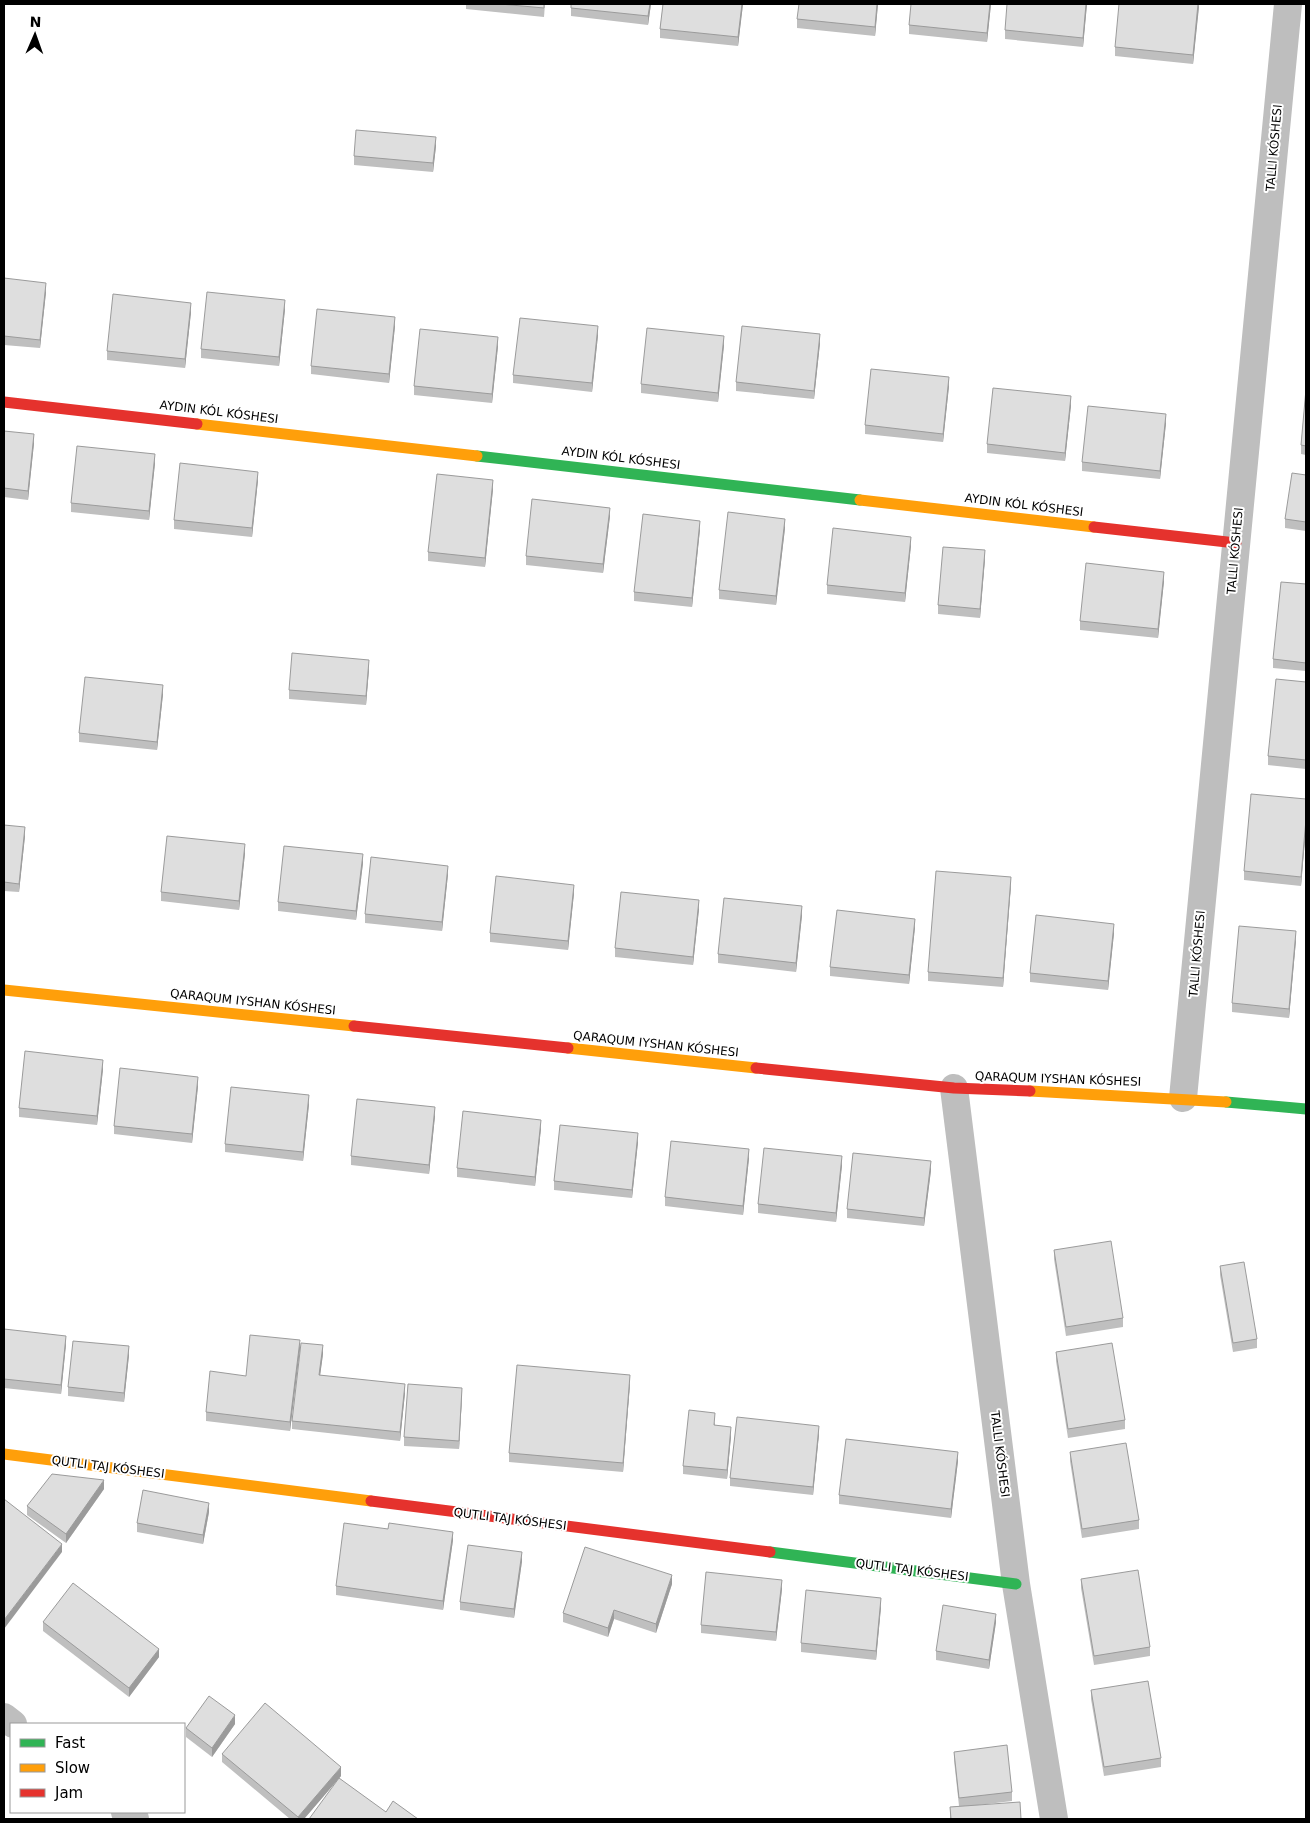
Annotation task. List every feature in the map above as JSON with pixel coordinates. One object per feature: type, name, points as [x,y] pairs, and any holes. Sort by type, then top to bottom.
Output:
[{"type":"street","points":[[1183,1098],[1288,4]]},
{"type":"street","points":[[4,402],[1236,543]]},
{"type":"street","name":"QARAQUM IYSHAN KÓSHESI","points":[[4,990],[954,1088],[1183,1098],[1306,1109]]},
{"type":"street","points":[[954,1088],[1016,1584],[1054,1819]]},
{"type":"street","points":[[4,1454],[1016,1584]]},
{"type":"building","points":[[500,4],[544,4],[544,8]]},
{"type":"building","points":[[571,4],[650,4],[648,16],[571,8]]},
{"type":"building","points":[[663,4],[742,4],[738,37],[660,29]]},
{"type":"building","points":[[799,4],[877,4],[875,27],[797,19]]},
{"type":"building","points":[[911,4],[990,4],[987,33],[909,25]]},
{"type":"building","points":[[1007,4],[1086,4],[1083,38],[1005,30]]},
{"type":"building","points":[[1119,4],[1198,4],[1193,55],[1115,47]]},
{"type":"building","points":[[356,130],[436,137],[433,163],[354,156]]},
{"type":"building","points":[[4,278],[46,283],[40,340],[4,336]]},
{"type":"building","points":[[207,292],[285,300],[279,357],[201,349]]},
{"type":"building","points":[[113,294],[191,303],[185,359],[107,351]]},
{"type":"building","points":[[317,309],[395,317],[389,374],[311,366]]},
{"type":"building","points":[[520,318],[598,326],[592,383],[513,375]]},
{"type":"building","points":[[742,326],[820,334],[814,391],[736,382]]},
{"type":"building","points":[[647,328],[724,336],[718,393],[641,384]]},
{"type":"building","points":[[420,329],[498,337],[492,394],[414,386]]},
{"type":"building","points":[[871,369],[949,377],[943,434],[865,425]]},
{"type":"building","points":[[993,388],[1071,396],[1065,453],[987,444]]},
{"type":"building","points":[[1306,389],[1306,446],[1301,445]]},
{"type":"building","points":[[1088,406],[1166,414],[1160,471],[1082,462]]},
{"type":"building","points":[[4,431],[34,434],[28,491],[4,488]]},
{"type":"building","points":[[77,446],[155,454],[149,511],[71,503]]},
{"type":"building","points":[[180,463],[258,472],[252,528],[174,520]]},
{"type":"building","points":[[1292,473],[1306,475],[1306,522],[1285,519]]},
{"type":"building","points":[[437,474],[493,480],[485,558],[428,552]]},
{"type":"building","points":[[532,499],[610,508],[603,564],[526,556]]},
{"type":"building","points":[[728,512],[785,519],[776,596],[719,590]]},
{"type":"building","points":[[643,514],[700,521],[692,598],[634,592]]},
{"type":"building","points":[[833,528],[911,537],[905,593],[827,585]]},
{"type":"building","points":[[943,547],[985,550],[980,609],[938,605]]},
{"type":"building","points":[[1086,563],[1164,572],[1158,629],[1080,621]]},
{"type":"building","points":[[1281,582],[1306,584],[1306,663],[1273,659]]},
{"type":"building","points":[[292,653],[369,660],[366,696],[289,690]]},
{"type":"building","points":[[85,677],[163,685],[157,742],[79,733]]},
{"type":"building","points":[[1276,679],[1306,682],[1306,760],[1268,756]]},
{"type":"building","points":[[1251,794],[1306,799],[1301,877],[1244,871]]},
{"type":"building","points":[[4,825],[25,827],[19,884],[4,882]]},
{"type":"building","points":[[167,836],[245,844],[239,901],[161,892]]},
{"type":"building","points":[[284,846],[363,854],[356,911],[278,902]]},
{"type":"building","points":[[371,857],[448,866],[442,922],[365,914]]},
{"type":"building","points":[[936,871],[1011,877],[1003,978],[928,972]]},
{"type":"building","points":[[496,876],[574,885],[568,941],[490,933]]},
{"type":"building","points":[[621,892],[699,900],[693,957],[615,948]]},
{"type":"building","points":[[724,898],[802,906],[796,963],[718,954]]},
{"type":"building","points":[[837,910],[915,919],[909,975],[830,967]]},
{"type":"building","points":[[1036,915],[1114,924],[1108,981],[1030,973]]},
{"type":"building","points":[[1239,926],[1296,931],[1289,1009],[1232,1003]]},
{"type":"building","points":[[25,1051],[103,1060],[97,1116],[19,1108]]},
{"type":"building","points":[[120,1068],[198,1077],[192,1134],[114,1126]]},
{"type":"building","points":[[231,1087],[309,1095],[303,1152],[225,1144]]},
{"type":"building","points":[[357,1099],[435,1107],[429,1165],[351,1156]]},
{"type":"building","points":[[463,1111],[541,1120],[535,1177],[457,1168]]},
{"type":"building","points":[[560,1125],[638,1133],[632,1190],[554,1181]]},
{"type":"building","points":[[671,1141],[749,1149],[743,1206],[665,1197]]},
{"type":"building","points":[[764,1148],[842,1156],[836,1213],[758,1204]]},
{"type":"building","points":[[853,1153],[931,1161],[924,1218],[847,1209]]},
{"type":"building","points":[[1111,1241],[1123,1318],[1066,1327],[1054,1250]]},
{"type":"building","points":[[1244,1262],[1257,1339],[1233,1343],[1220,1266]]},
{"type":"building","points":[[4,1329],[66,1336],[61,1385],[4,1379]]},
{"type":"building","points":[[250,1335],[300,1340],[290,1422],[206,1412],[210,1371],[246,1376]]},
{"type":"building","points":[[73,1341],[129,1346],[124,1393],[68,1387]]},
{"type":"building","points":[[301,1343],[323,1345],[319,1375],[405,1384],[400,1432],[292,1421]]},
{"type":"building","points":[[1112,1343],[1125,1420],[1068,1429],[1056,1352]]},
{"type":"building","points":[[517,1365],[630,1375],[623,1463],[509,1453]]},
{"type":"building","points":[[408,1384],[462,1388],[459,1441],[404,1437]]},
{"type":"building","points":[[689,1410],[715,1413],[714,1425],[731,1427],[727,1470],[683,1466]]},
{"type":"building","points":[[737,1417],[819,1426],[813,1487],[730,1478]]},
{"type":"building","points":[[846,1439],[958,1452],[951,1509],[839,1495]]},
{"type":"building","points":[[1126,1443],[1139,1520],[1082,1529],[1070,1452]]},
{"type":"building","points":[[52,1474],[104,1480],[66,1534],[27,1506]]},
{"type":"building","points":[[143,1490],[209,1503],[203,1535],[137,1523]]},
{"type":"building","points":[[4,1499],[62,1544],[4,1620]]},
{"type":"building","points":[[344,1523],[388,1529],[389,1523],[453,1532],[443,1601],[336,1586]]},
{"type":"building","points":[[468,1545],[522,1552],[514,1609],[460,1602]]},
{"type":"building","points":[[585,1547],[672,1575],[656,1624],[614,1610],[608,1628],[563,1613]]},
{"type":"building","points":[[1138,1570],[1150,1647],[1094,1656],[1081,1579]]},
{"type":"building","points":[[706,1572],[782,1580],[776,1632],[701,1625]]},
{"type":"building","points":[[73,1583],[159,1649],[129,1688],[43,1622]]},
{"type":"building","points":[[806,1590],[881,1598],[876,1651],[801,1643]]},
{"type":"building","points":[[943,1605],[996,1614],[989,1660],[936,1651]]},
{"type":"building","points":[[1148,1681],[1161,1758],[1104,1767],[1091,1690]]},
{"type":"building","points":[[209,1696],[235,1715],[212,1748],[186,1728]]},
{"type":"building","points":[[265,1703],[341,1767],[298,1817],[222,1754]]},
{"type":"building","points":[[1007,1745],[1012,1792],[959,1798],[954,1752]]},
{"type":"building","points":[[339,1778],[386,1812],[393,1801],[418,1819],[309,1819]]},
{"type":"building","points":[[1020,1802],[1021,1819],[951,1819],[950,1807]]},
{"type":"traffic: fast","points":[[477,456],[860,500]]},
{"type":"traffic: fast","points":[[1226,1102],[1306,1109]]},
{"type":"traffic: fast","points":[[770,1552],[1016,1584]]},
{"type":"traffic: slow","points":[[197,424],[477,456]]},
{"type":"traffic: slow","points":[[860,500],[1094,527]]},
{"type":"traffic: slow","points":[[4,990],[354,1026]]},
{"type":"traffic: slow","points":[[568,1048],[756,1068]]},
{"type":"traffic: slow","points":[[1030,1091],[1226,1102]]},
{"type":"traffic: slow","points":[[4,1454],[371,1501]]},
{"type":"traffic: jam","points":[[4,402],[197,424]]},
{"type":"traffic: jam","points":[[1094,527],[1236,543]]},
{"type":"traffic: jam","points":[[354,1026],[568,1048]]},
{"type":"traffic: jam","points":[[756,1068],[954,1088],[1030,1091]]},
{"type":"traffic: jam","points":[[371,1501],[770,1552]]}]
